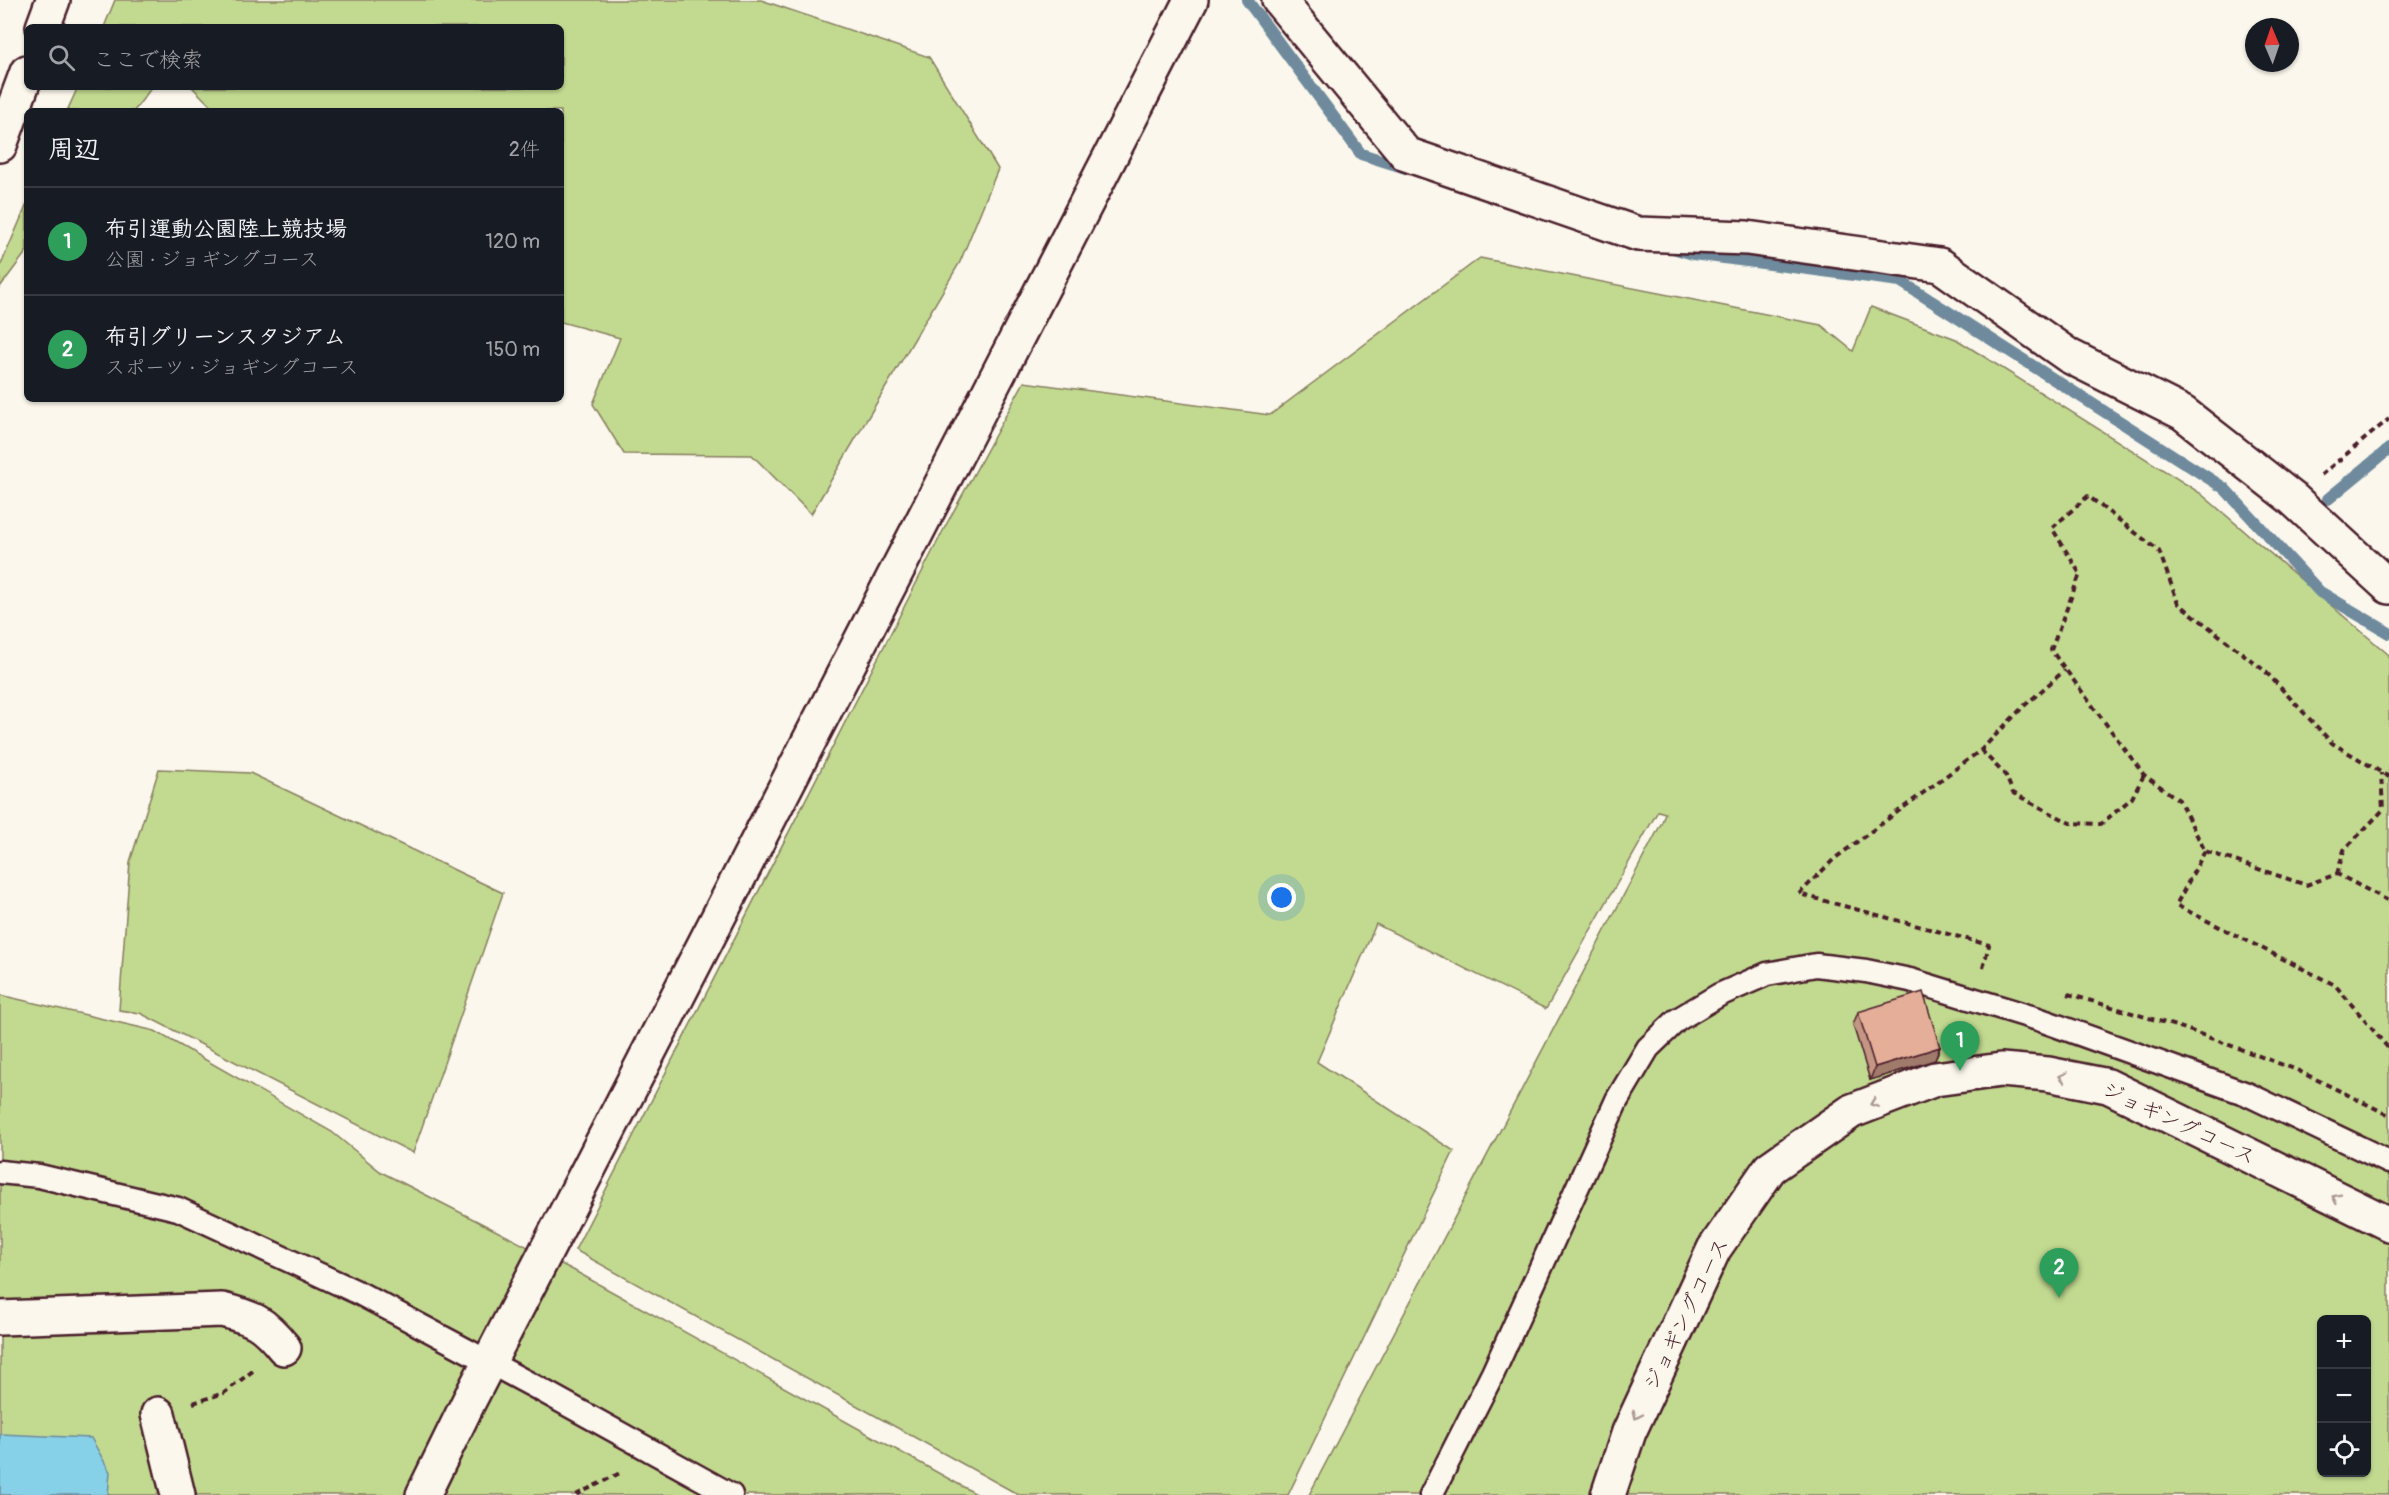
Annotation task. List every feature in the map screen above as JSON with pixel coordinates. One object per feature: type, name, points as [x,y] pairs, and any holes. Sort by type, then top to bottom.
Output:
[{"type":"street","points":[[44,24],[53,0]]},
{"type":"street","points":[[423,1495],[1191,0]]},
{"type":"street","points":[[1279,0],[1406,154],[1638,234],[1747,238],[1940,265],[2069,356],[2183,413],[2293,499],[2389,587]]},
{"type":"street","points":[[0,146],[24,80]]},
{"type":"street","name":"ジョギングコース","points":[[1608,1495],[1629,1432],[1714,1249],[1770,1168],[1852,1111],[1935,1079],[2001,1070],[2048,1074],[2108,1086],[2389,1224]]},
{"type":"street","points":[[0,1318],[222,1310],[248,1317],[267,1328],[284,1348]]},
{"type":"street","points":[[158,1414],[178,1495]]},
{"type":"lane","points":[[1431,1495],[1494,1373],[1617,1100],[1648,1048],[1677,1020],[1719,995],[1767,974],[1816,965],[1866,971],[1910,980],[2038,1019],[2247,1094],[2389,1162]]},
{"type":"lane","points":[[0,1172],[39,1176],[178,1209],[359,1293],[731,1495]]},
{"type":"path","points":[[2293,499],[2389,419]]},
{"type":"path","points":[[2389,777],[2332,743],[2265,671],[2178,603],[2159,551],[2088,496],[2052,528],[2080,574],[2051,650],[2144,776],[2179,800],[2205,851],[2306,885],[2337,874],[2389,901]]},
{"type":"path","points":[[1994,972],[1982,968],[1989,945],[1799,894],[1834,859],[1981,750],[2023,707],[2065,670]]},
{"type":"path","points":[[1981,750],[2006,776],[2013,794],[2070,823],[2101,824],[2132,798],[2144,776]]},
{"type":"path","points":[[2337,874],[2344,850],[2383,810],[2380,772]]},
{"type":"path","points":[[2205,851],[2176,905],[2335,985],[2389,1049]]},
{"type":"path","points":[[2062,992],[2186,1029],[2297,1070],[2389,1115]]},
{"type":"path","points":[[158,1414],[224,1393],[284,1348]]},
{"type":"path","points":[[576,1495],[620,1473]]},
{"type":"green space","points":[[115,0],[761,0],[929,57],[998,169],[960,262],[811,514],[752,455],[624,454],[593,404],[620,338],[564,323],[564,108],[213,108],[195,90],[564,90],[564,24],[105,24]]},
{"type":"green space","points":[[77,90],[150,90],[136,108],[68,108]]},
{"type":"green space","points":[[24,211],[24,255],[0,287],[0,267]]},
{"type":"green space","points":[[1480,258],[1821,325],[1853,351],[1871,307],[1956,339],[2200,493],[2389,655],[2389,1495],[1309,1495],[1662,822],[1665,813],[1658,811],[1546,1009],[1376,924],[1317,1062],[1454,1151],[1288,1495],[1019,1495],[575,1250],[946,525],[1024,382],[1270,415]]},
{"type":"green space","points":[[159,769],[250,773],[503,893],[413,1153],[140,1013],[119,1010],[130,862]]},
{"type":"green space","points":[[0,995],[155,1031],[332,1132],[381,1172],[573,1270],[978,1495],[0,1495]]},
{"type":"water","points":[[0,1434],[91,1438],[110,1472],[108,1495],[0,1495]]},
{"type":"building","points":[[1923,992],[1940,1047],[1875,1067],[1858,1012]]},
{"type":"waterway","points":[[1247,0],[1361,154],[1406,168]]},
{"type":"waterway","points":[[1673,248],[1693,254],[1900,281],[2224,488],[2320,592],[2389,633]]},
{"type":"waterway","points":[[2328,499],[2389,449]]},
{"type":"place","name":"布引運動公園陸上競技場","points":[[1960,1071]]},
{"type":"place","name":"布引グリーンスタジアム","points":[[2059,1298]]}]
